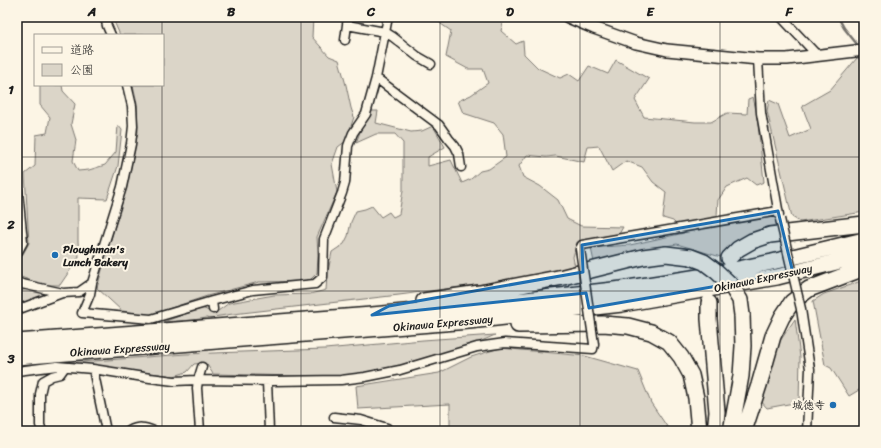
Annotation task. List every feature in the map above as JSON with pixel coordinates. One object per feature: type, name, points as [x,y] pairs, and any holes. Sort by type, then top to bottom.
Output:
[{"type":"highway","points":[[729,258],[738,249],[752,241],[770,235],[864,224]]},
{"type":"highway","name":"Okinawa Expressway","points":[[17,342],[372,315],[481,305],[622,289],[705,276],[864,240]]},
{"type":"highway","points":[[372,315],[389,306],[480,293],[563,277],[643,257],[666,254],[691,257],[704,262],[716,270],[730,284],[740,300],[743,346],[742,368],[731,431]]},
{"type":"highway","name":"Okinawa Expressway","points":[[17,357],[469,321],[622,304],[777,277],[864,255]]},
{"type":"highway","points":[[744,431],[759,386],[773,336],[782,317],[792,302],[809,289],[864,268]]},
{"type":"highway","points":[[709,303],[708,319],[718,412],[715,431]]},
{"type":"highway","points":[[469,321],[483,326],[524,324],[603,324],[628,326],[651,332],[669,342],[681,357],[691,375],[696,398],[699,431]]},
{"type":"street","points":[[105,17],[111,34]]},
{"type":"street","points":[[127,86],[133,126],[131,144],[122,186],[92,283],[90,294],[82,313],[151,319],[213,305],[254,290],[315,284],[323,277],[324,239],[345,183],[348,146],[353,132],[366,114],[376,78],[388,17]]},
{"type":"street","points":[[568,17],[636,43],[667,50],[758,59],[787,59],[860,50]]},
{"type":"street","points":[[781,17],[818,56]]},
{"type":"street","points":[[345,40],[348,21],[385,32],[417,56],[431,64]]},
{"type":"street","points":[[758,59],[761,113],[779,215],[801,309],[810,369],[807,431]]},
{"type":"street","points":[[376,78],[439,125],[455,146],[459,154],[461,167]]},
{"type":"street","points":[[17,182],[23,242],[17,253]]},
{"type":"street","points":[[17,371],[56,366],[93,369],[174,381],[341,380],[400,370],[477,347],[504,343],[593,349],[594,344],[580,250],[582,245],[779,215]]},
{"type":"street","points":[[17,282],[63,293],[79,292],[92,283]]},
{"type":"street","points":[[17,309],[63,293]]},
{"type":"street","points":[[42,431],[40,425],[40,394],[43,381],[60,374],[65,367]]},
{"type":"street","points":[[200,431],[197,388],[202,367]]},
{"type":"street","points":[[93,369],[106,431]]},
{"type":"street","points":[[267,381],[269,431]]},
{"type":"street","points":[[334,417],[361,420],[387,428],[389,431]]},
{"type":"street","points":[[129,431],[135,428],[146,427],[154,431]]},
{"type":"highlighted area","points":[[778,211],[793,273],[589,308],[586,293],[372,315],[389,306],[583,272],[582,245]]},
{"type":"green space","points":[[112,17],[313,17],[312,37],[329,56],[339,60],[354,117],[346,141],[338,147],[332,164],[337,192],[317,237],[317,273],[309,281],[259,282],[207,296],[150,315],[122,311],[97,288],[127,186],[138,132],[137,103],[133,86],[164,86],[164,34],[120,34]]},
{"type":"green space","points":[[436,17],[504,17],[501,31],[516,44],[523,41],[524,54],[538,68],[560,78],[569,74],[579,81],[589,66],[608,74],[616,60],[649,79],[635,100],[644,117],[711,122],[727,113],[747,114],[748,99],[753,97],[757,115],[764,182],[756,185],[747,178],[727,187],[718,200],[717,215],[723,223],[775,217],[777,226],[749,236],[724,258],[677,244],[637,251],[594,262],[591,248],[630,245],[684,233],[673,221],[663,218],[666,192],[653,182],[642,167],[626,161],[612,171],[599,146],[588,147],[584,162],[556,156],[546,157],[527,155],[519,166],[523,177],[540,186],[558,200],[567,219],[581,226],[623,227],[619,234],[577,242],[573,257],[575,267],[498,282],[193,320],[163,322],[202,308],[209,311],[218,311],[229,303],[274,295],[310,294],[326,290],[332,252],[344,244],[356,211],[372,206],[381,217],[389,212],[393,217],[399,214],[403,190],[403,143],[395,134],[376,134],[356,143],[361,129],[372,111],[378,111],[376,123],[411,132],[422,131],[433,126],[445,147],[428,157],[428,166],[451,160],[462,183],[471,179],[480,171],[489,169],[506,157],[503,134],[494,123],[463,113],[458,101],[471,95],[488,83],[483,69],[468,69],[446,57],[451,31],[441,24]]},
{"type":"green space","points":[[857,58],[864,59],[864,212],[800,222],[792,217],[767,111],[769,100],[778,104],[790,138],[811,129],[802,106],[830,90]]},
{"type":"green space","points":[[40,86],[62,86],[63,91],[75,104],[71,124],[76,140],[73,161],[78,171],[89,170],[105,165],[116,152],[118,125],[122,130],[118,166],[107,199],[78,198],[79,257],[60,285],[43,285],[21,277],[18,263],[29,243],[25,174],[35,166],[36,135],[47,133],[50,117],[40,105]]},
{"type":"green space","points":[[864,280],[864,387],[849,396],[831,368],[825,365],[813,301],[824,294]]},
{"type":"green space","points":[[30,288],[46,292],[45,297],[17,306],[17,292]]},
{"type":"green space","points":[[795,319],[800,357],[799,402],[767,408],[759,399],[780,341]]},
{"type":"green space","points":[[495,335],[475,344],[398,367],[341,377],[213,374],[206,363],[194,364],[187,372],[174,376],[68,363],[186,354],[325,349]]},
{"type":"green space","points":[[500,348],[585,356],[638,371],[651,403],[670,431],[450,431],[450,404],[358,409],[356,386],[439,373],[471,357]]},
{"type":"waterway","points":[[838,17],[844,28],[860,48]]},
{"type":"tunnel","points":[[202,367],[213,309]]},
{"type":"place","name":"Ploughman's Lunch Bakery","points":[[55,255]]},
{"type":"place","name":"城徳寺","points":[[833,405]]}]
